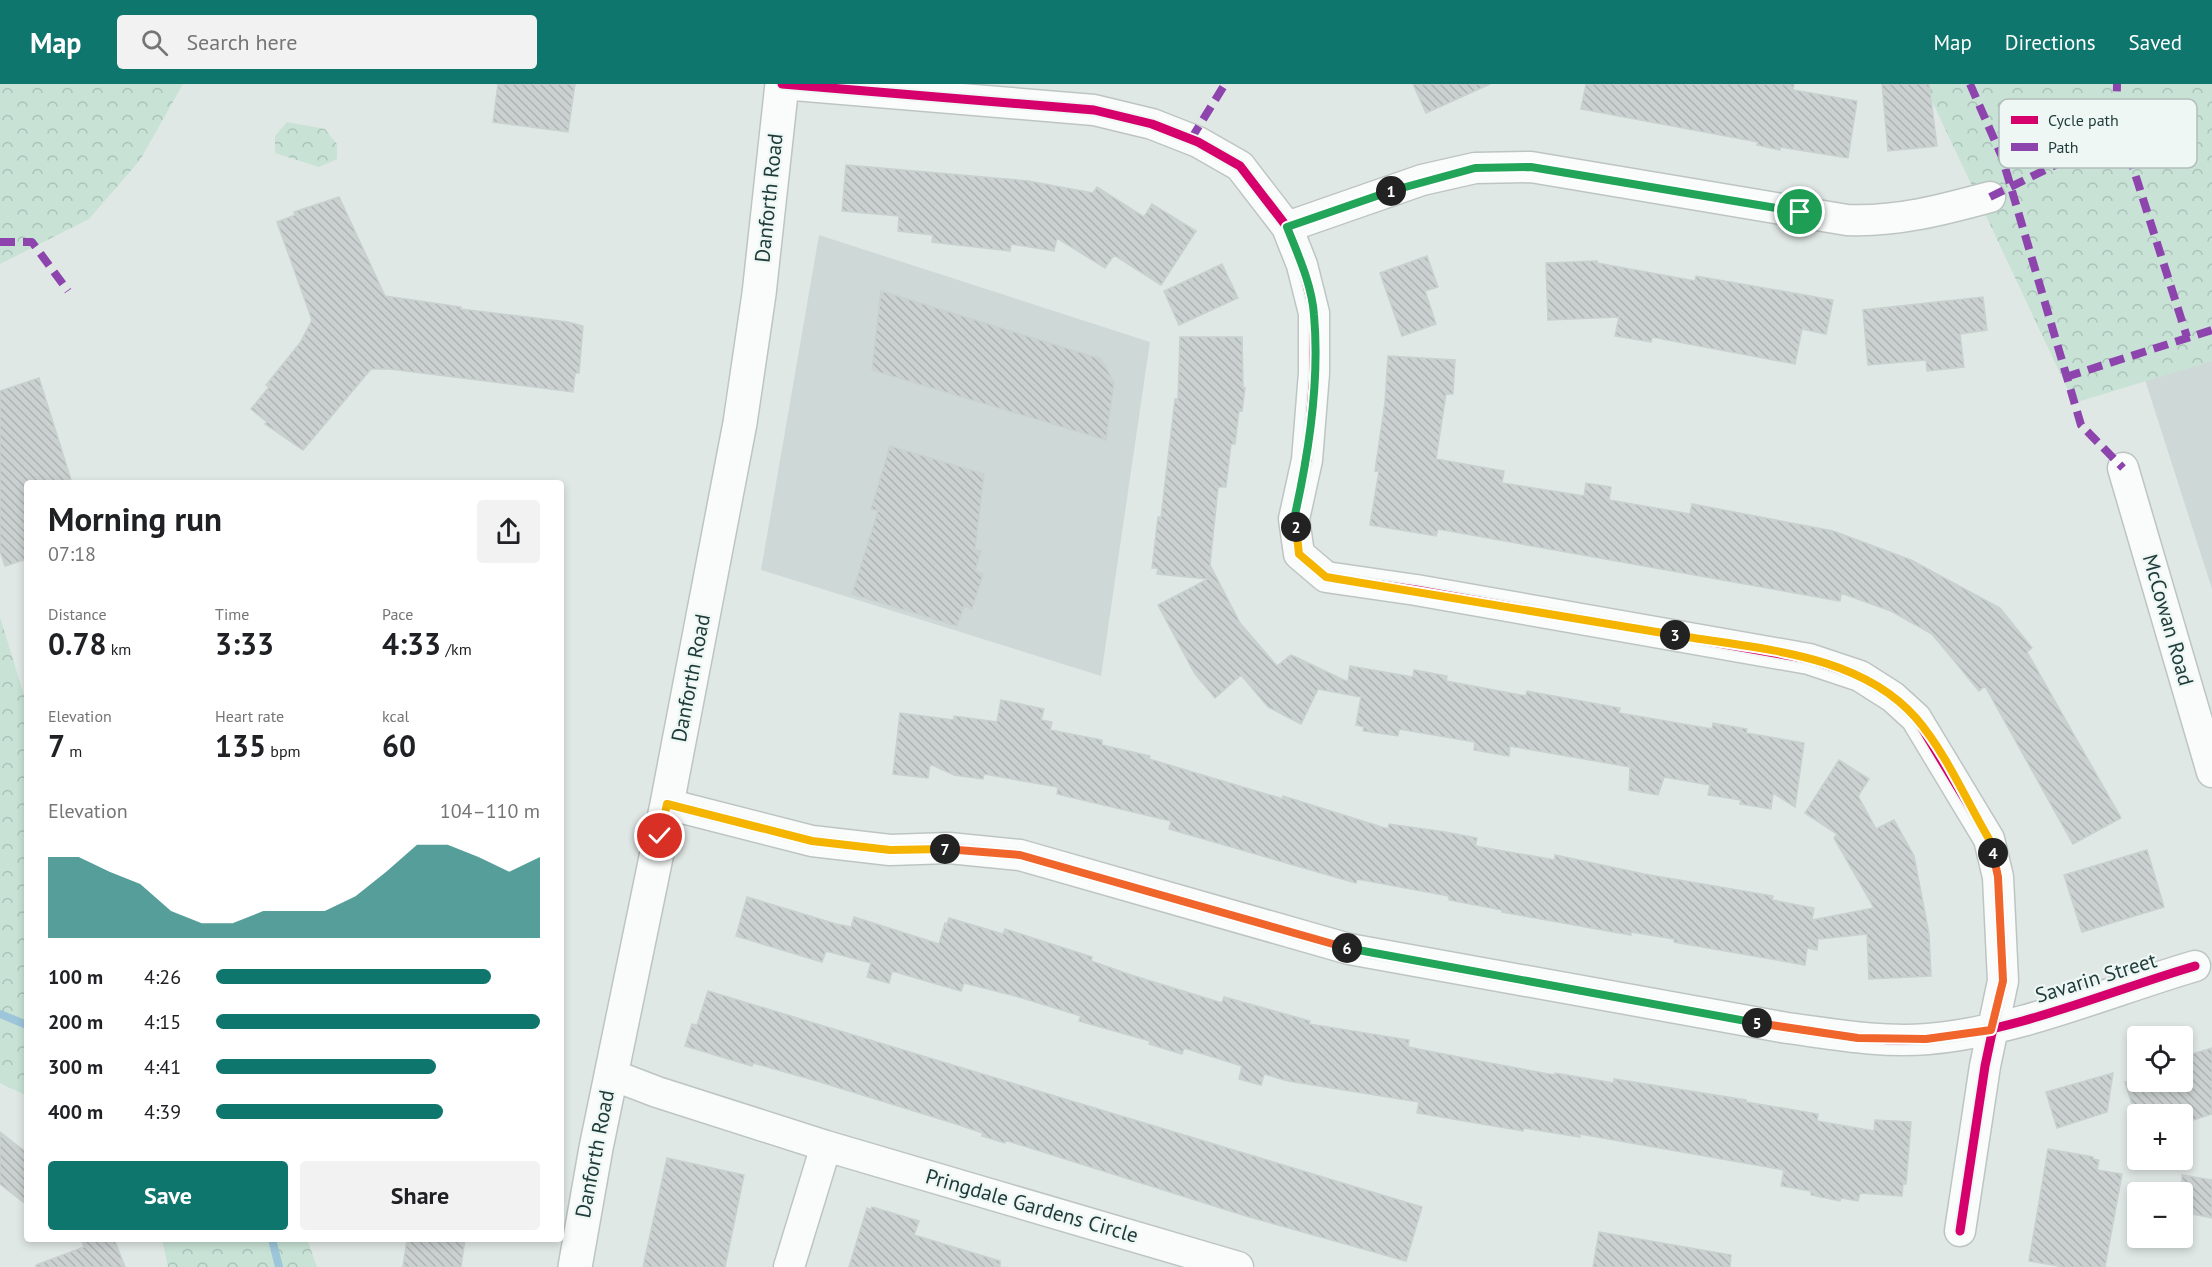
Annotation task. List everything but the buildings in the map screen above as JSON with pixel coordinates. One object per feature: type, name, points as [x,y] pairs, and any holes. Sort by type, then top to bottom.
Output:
[{"type":"main road","name":"Danforth Road","points":[[575,1267],[610,1074],[667,804],[749,370],[782,84]]},
{"type":"street","points":[[782,84],[1094,110],[1152,124],[1198,142],[1240,166],[1287,227],[1302,265],[1314,313],[1314,373],[1307,460],[1294,519],[1299,554],[1326,577],[1427,592],[1809,659],[1860,676],[1893,697],[1916,718],[1933,742],[1989,839],[1998,877],[2003,981],[1991,1030],[1960,1231]]},
{"type":"street","points":[[1287,227],[1422,180],[1475,168],[1531,167],[1847,220],[1882,221],[1925,214],[1990,197]]},
{"type":"street","name":"McCowan Road","points":[[2123,468],[2212,772]]},
{"type":"street","name":"Savarin Street","points":[[667,804],[812,841],[890,850],[949,848],[1020,855],[1349,949],[1787,1028],[1858,1038],[1926,1039],[1991,1030],[2195,966]]},
{"type":"street","name":"Pringdale Gardens Circle","points":[[610,1074],[826,1146],[1238,1267]]},
{"type":"street","points":[[789,1267],[826,1146]]},
{"type":"shaded area","points":[[819,235],[1150,342],[1101,676],[761,570]]},
{"type":"shaded area","points":[[2212,361],[2212,589],[2145,380]]},
{"type":"green space","points":[[0,84],[183,84],[140,160],[89,219],[0,264]]},
{"type":"green space","points":[[1924,84],[2212,84],[2212,361],[2074,403]]},
{"type":"green space","points":[[287,122],[325,129],[337,144],[337,159],[319,167],[275,153],[275,136]]},
{"type":"green space","points":[[0,617],[24,695],[24,1095],[0,1083]]},
{"type":"green space","points":[[163,1242],[308,1242],[317,1267],[168,1267]]},
{"type":"waterway","points":[[0,1014],[24,1024]]},
{"type":"waterway","points":[[273,1242],[279,1267]]},
{"type":"marked path","points":[[1191,139],[1225,84]]},
{"type":"marked path","points":[[1970,84],[1999,150]]},
{"type":"marked path","points":[[2117,84],[2117,99]]},
{"type":"marked path","points":[[2005,168],[2081,425],[2123,468]]},
{"type":"marked path","points":[[1990,197],[2049,168]]},
{"type":"marked path","points":[[2133,168],[2187,337]]},
{"type":"marked path","points":[[0,242],[32,242],[68,291]]},
{"type":"marked path","points":[[2066,377],[2212,330]]},
{"type":"cycle path","points":[[782,84],[1094,110],[1152,124],[1198,142],[1240,166],[1287,227],[1302,265],[1314,313],[1314,373],[1307,460],[1294,519],[1299,554],[1326,577],[1416,590],[1809,659],[1860,676],[1893,697],[1916,718],[1989,839],[1998,877],[2003,981],[1985,1066],[1960,1231]]},
{"type":"cycle path","points":[[667,804],[812,841],[890,850],[949,848],[1020,855],[1349,949],[1787,1028],[1857,1037],[1910,1040],[1961,1035],[2062,1009],[2195,966]]},
{"type":"route","points":[[660,836],[667,804],[812,841],[890,850],[949,848],[1020,855],[1349,949],[1787,1028],[1858,1038],[1926,1039],[1991,1030],[2003,981],[1998,877],[1989,839],[1933,742],[1916,718],[1893,697],[1860,676],[1809,659],[1416,590],[1326,577],[1299,554],[1294,519],[1307,460],[1314,373],[1314,313],[1302,265],[1287,227],[1422,180],[1475,168],[1531,167],[1800,212]]}]
